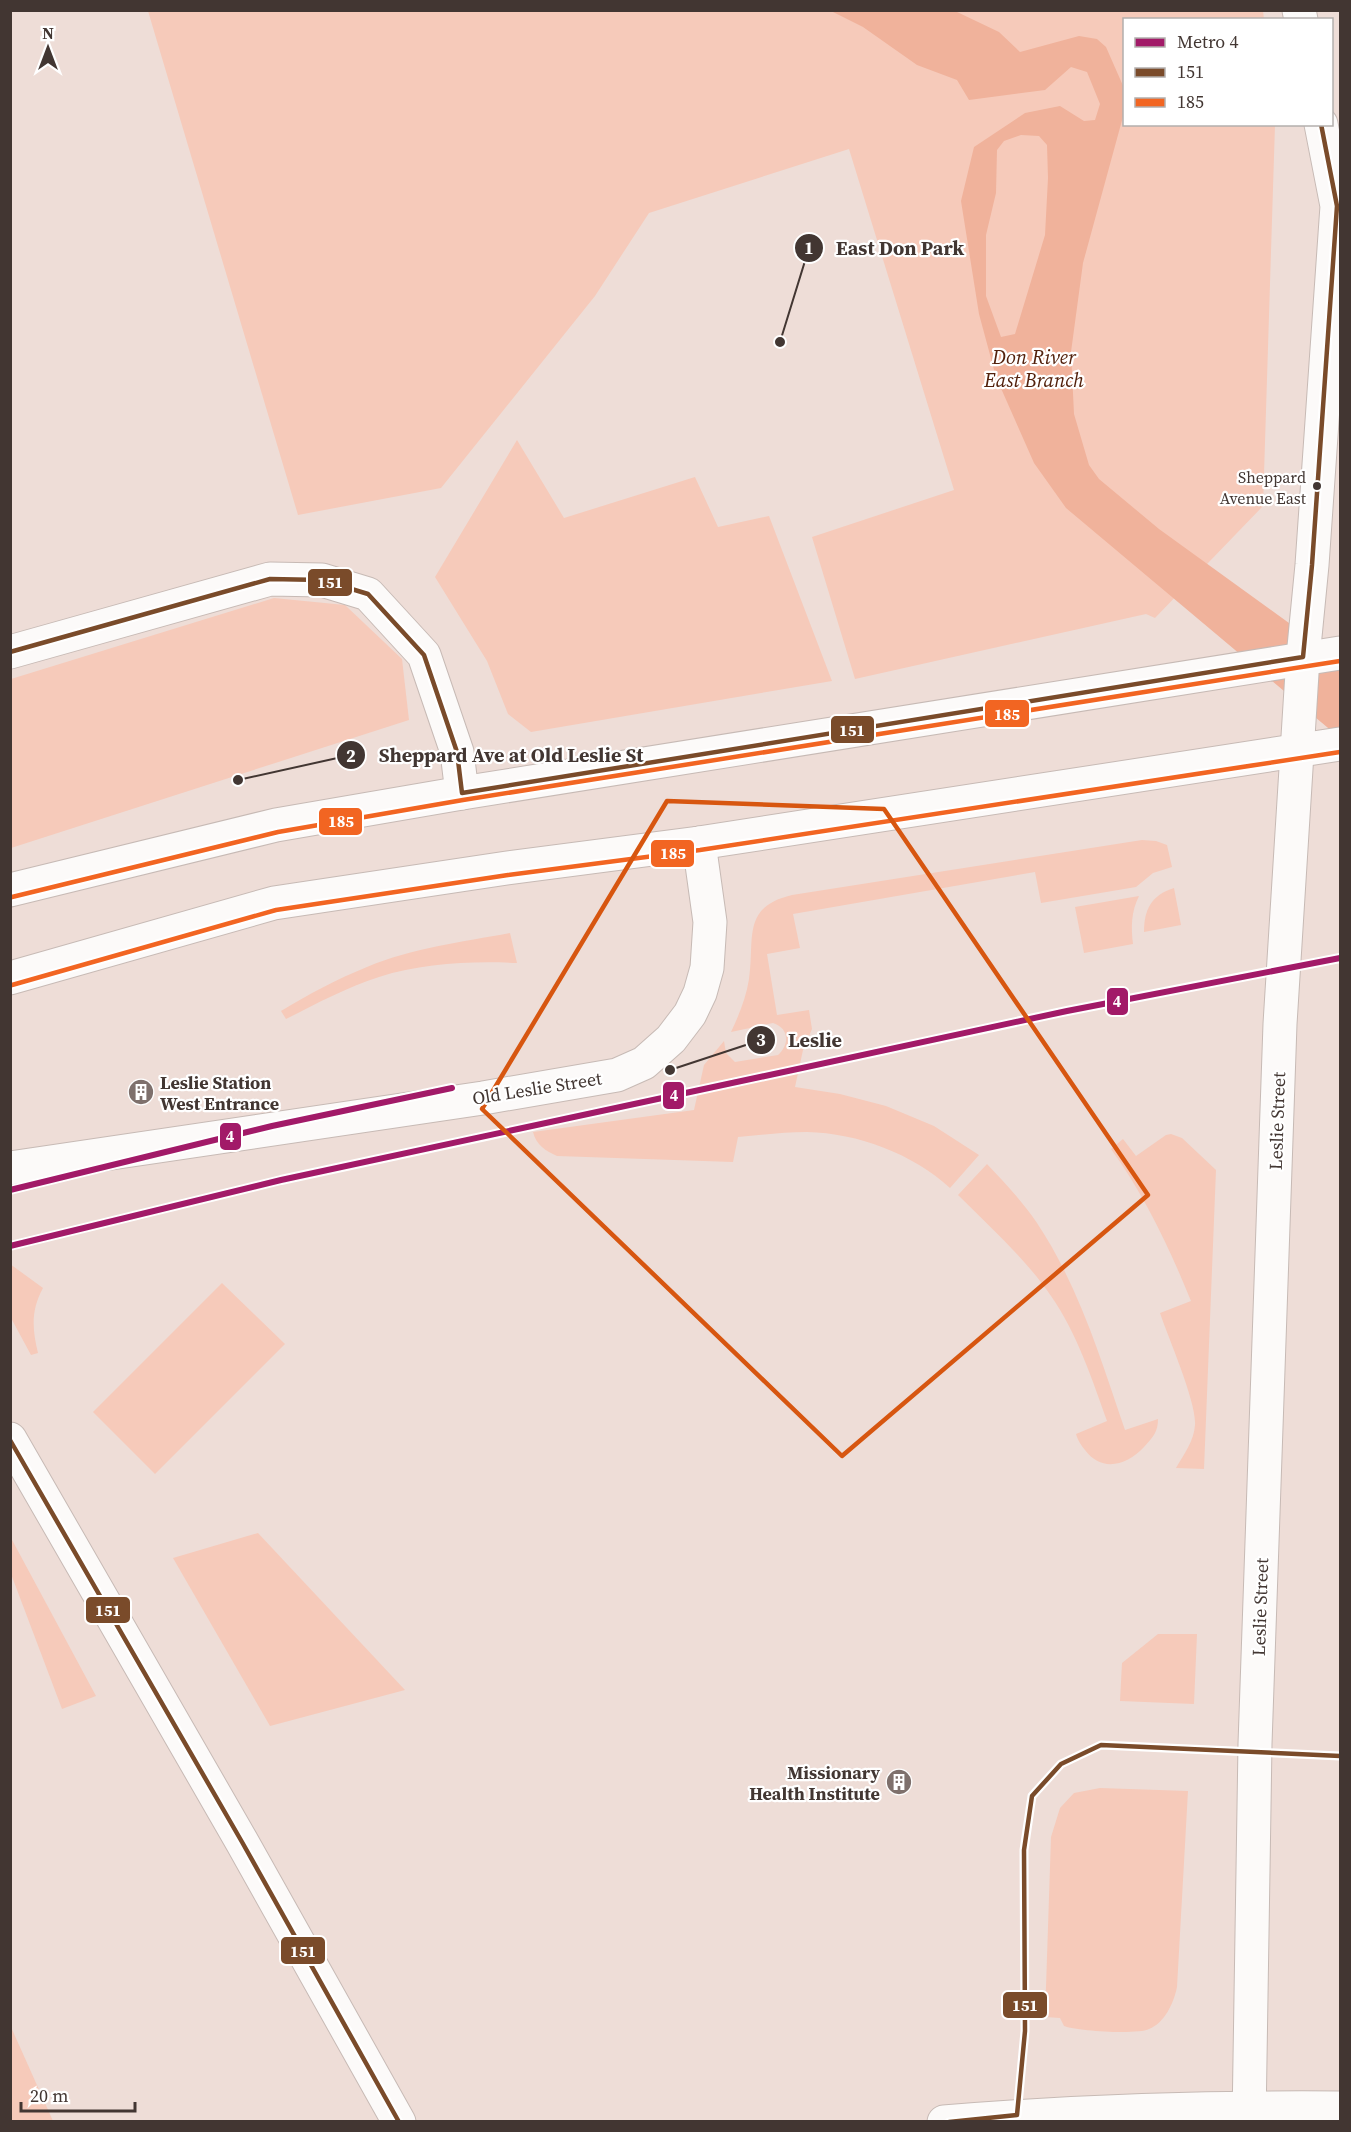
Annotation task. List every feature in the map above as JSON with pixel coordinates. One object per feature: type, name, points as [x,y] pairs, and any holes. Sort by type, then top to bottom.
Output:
[{"type":"main road","name":"Leslie Street","points":[[1249,2114],[1255,1744],[1280,1035],[1303,657],[1313,553],[1337,206],[1321,126]]},
{"type":"main road","points":[[10,651],[270,579],[322,580],[359,591],[368,594],[424,655],[457,752],[462,793]]},
{"type":"main road","points":[[10,890],[276,825],[1303,657],[1341,653]]},
{"type":"main road","points":[[10,978],[274,903],[507,868],[699,843],[1341,744]]},
{"type":"main road","name":"Old Leslie Street","points":[[10,1168],[606,1077],[617,1075],[644,1063],[671,1039],[690,1014],[700,993],[706,968],[710,922],[699,843]]},
{"type":"main road","points":[[10,1439],[242,1842],[399,2121]]},
{"type":"main road","points":[[944,2121],[1017,2115],[1249,2114],[1341,2108]]},
{"type":"highlighted area","points":[[667,801],[884,809],[1148,1195],[842,1456],[482,1109]]},
{"type":"shaded area","points":[[148,11],[1263,11],[1264,18],[1123,18],[1123,126],[1275,126],[1263,506],[1155,618],[1146,614],[855,679],[812,537],[954,490],[849,149],[649,213],[595,296],[441,488],[298,515]]},
{"type":"shaded area","points":[[517,440],[564,518],[695,477],[718,527],[769,516],[832,681],[531,732],[508,714],[487,661],[435,577]]},
{"type":"shaded area","points":[[274,598],[345,605],[402,659],[409,720],[11,848],[11,679]]},
{"type":"shaded area","points":[[1142,840],[1167,845],[1172,867],[1153,873],[1136,887],[1041,903],[1035,872],[793,914],[800,948],[767,954],[777,1015],[809,1010],[812,1029],[803,1050],[795,1087],[840,1094],[886,1106],[934,1126],[979,1155],[950,1188],[919,1165],[884,1148],[846,1136],[826,1133],[798,1132],[738,1137],[733,1162],[557,1156],[542,1147],[534,1137],[533,1132],[694,1110],[704,1065],[724,1041],[726,1053],[735,1062],[778,1055],[785,1046],[786,1037],[785,1032],[778,1025],[773,1023],[731,1032],[748,986],[754,926],[758,916],[776,900],[792,895]]},
{"type":"shaded area","points":[[1174,888],[1181,925],[1144,932],[1145,917],[1150,904],[1166,891]]},
{"type":"shaded area","points":[[1139,896],[1132,920],[1133,944],[1084,953],[1075,907]]},
{"type":"shaded area","points":[[510,933],[517,963],[465,963],[396,972],[355,986],[286,1019],[281,1011],[334,982],[384,960],[437,946]]},
{"type":"shaded area","points":[[1171,1134],[1182,1138],[1216,1170],[1204,1469],[1176,1468],[1193,1436],[1194,1415],[1187,1386],[1160,1313],[1191,1301],[1156,1222],[1111,1149],[1123,1139],[1136,1156],[1166,1135]]},
{"type":"shaded area","points":[[987,1164],[1032,1215],[1065,1272],[1088,1324],[1125,1430],[1158,1419],[1156,1431],[1150,1440],[1137,1453],[1122,1462],[1107,1464],[1099,1462],[1085,1450],[1078,1439],[1076,1434],[1107,1421],[1083,1357],[1060,1310],[1019,1256],[958,1195]]},
{"type":"shaded area","points":[[10,1264],[43,1288],[36,1304],[34,1320],[38,1353],[31,1355],[11,1318]]},
{"type":"shaded area","points":[[222,1283],[285,1344],[155,1474],[93,1412]]},
{"type":"shaded area","points":[[258,1533],[405,1690],[270,1726],[173,1558]]},
{"type":"shaded area","points":[[10,1538],[96,1696],[62,1709],[11,1574]]},
{"type":"shaded area","points":[[1158,1634],[1197,1634],[1194,1704],[1120,1701],[1122,1663]]},
{"type":"shaded area","points":[[1100,1788],[1188,1791],[1177,1987],[1174,1999],[1164,2017],[1155,2026],[1142,2031],[1106,2032],[1081,2029],[1064,2026],[1060,2018],[1045,2017],[1051,1837],[1060,1808],[1074,1793]]},
{"type":"shaded area","points":[[11,2027],[53,2121],[11,2121]]},
{"type":"water","name":"Don River East Branch","points":[[831,11],[955,11],[999,32],[1020,52],[1079,36],[1097,39],[1106,47],[1123,86],[1123,117],[1083,263],[1071,352],[1074,414],[1089,465],[1099,479],[1159,529],[1340,660],[1340,738],[1066,508],[1034,463],[996,377],[979,314],[961,201],[974,147],[1025,113],[1060,106],[1084,121],[1095,120],[1100,104],[1087,72],[1071,67],[1045,90],[969,100],[957,80],[917,65],[863,27]],"holes":[[[1021,135],[1039,136],[1047,145],[1045,235],[1015,334],[1001,337],[986,296],[986,235],[996,193],[997,150],[1004,141]]]},
{"type":"metro line","name":"4","points":[[10,1246],[281,1180],[1067,1011],[1340,958]]},
{"type":"metro line","name":"4","points":[[10,1190],[272,1126],[452,1088]]},
{"type":"transit line","name":"151","points":[[10,652],[270,579],[322,580],[368,594],[424,655],[457,752],[462,793],[1303,657],[1312,565],[1337,206],[1321,126]]},
{"type":"transit line","name":"185","points":[[12,897],[278,832],[463,800],[1340,661]]},
{"type":"transit line","name":"185","points":[[12,985],[276,910],[508,875],[700,850],[1340,752]]},
{"type":"transit line","name":"151","points":[[10,1440],[242,1842],[399,2122]]},
{"type":"transit line","name":"151","points":[[949,2122],[1017,2115],[1025,2031],[1024,1850],[1032,1796],[1061,1764],[1101,1745],[1340,1756]]},
{"type":"place","name":"East Don Park","points":[[780,342]]},
{"type":"place","name":"Sheppard Avenue East","points":[[1317,486]]},
{"type":"place","name":"Sheppard Ave at Old Leslie St","points":[[238,780]]},
{"type":"place","name":"Leslie","points":[[670,1070]]},
{"type":"place","name":"Leslie Station West Entrance","points":[[141,1092]]},
{"type":"place","name":"Missionary Health Institute","points":[[899,1782]]}]
